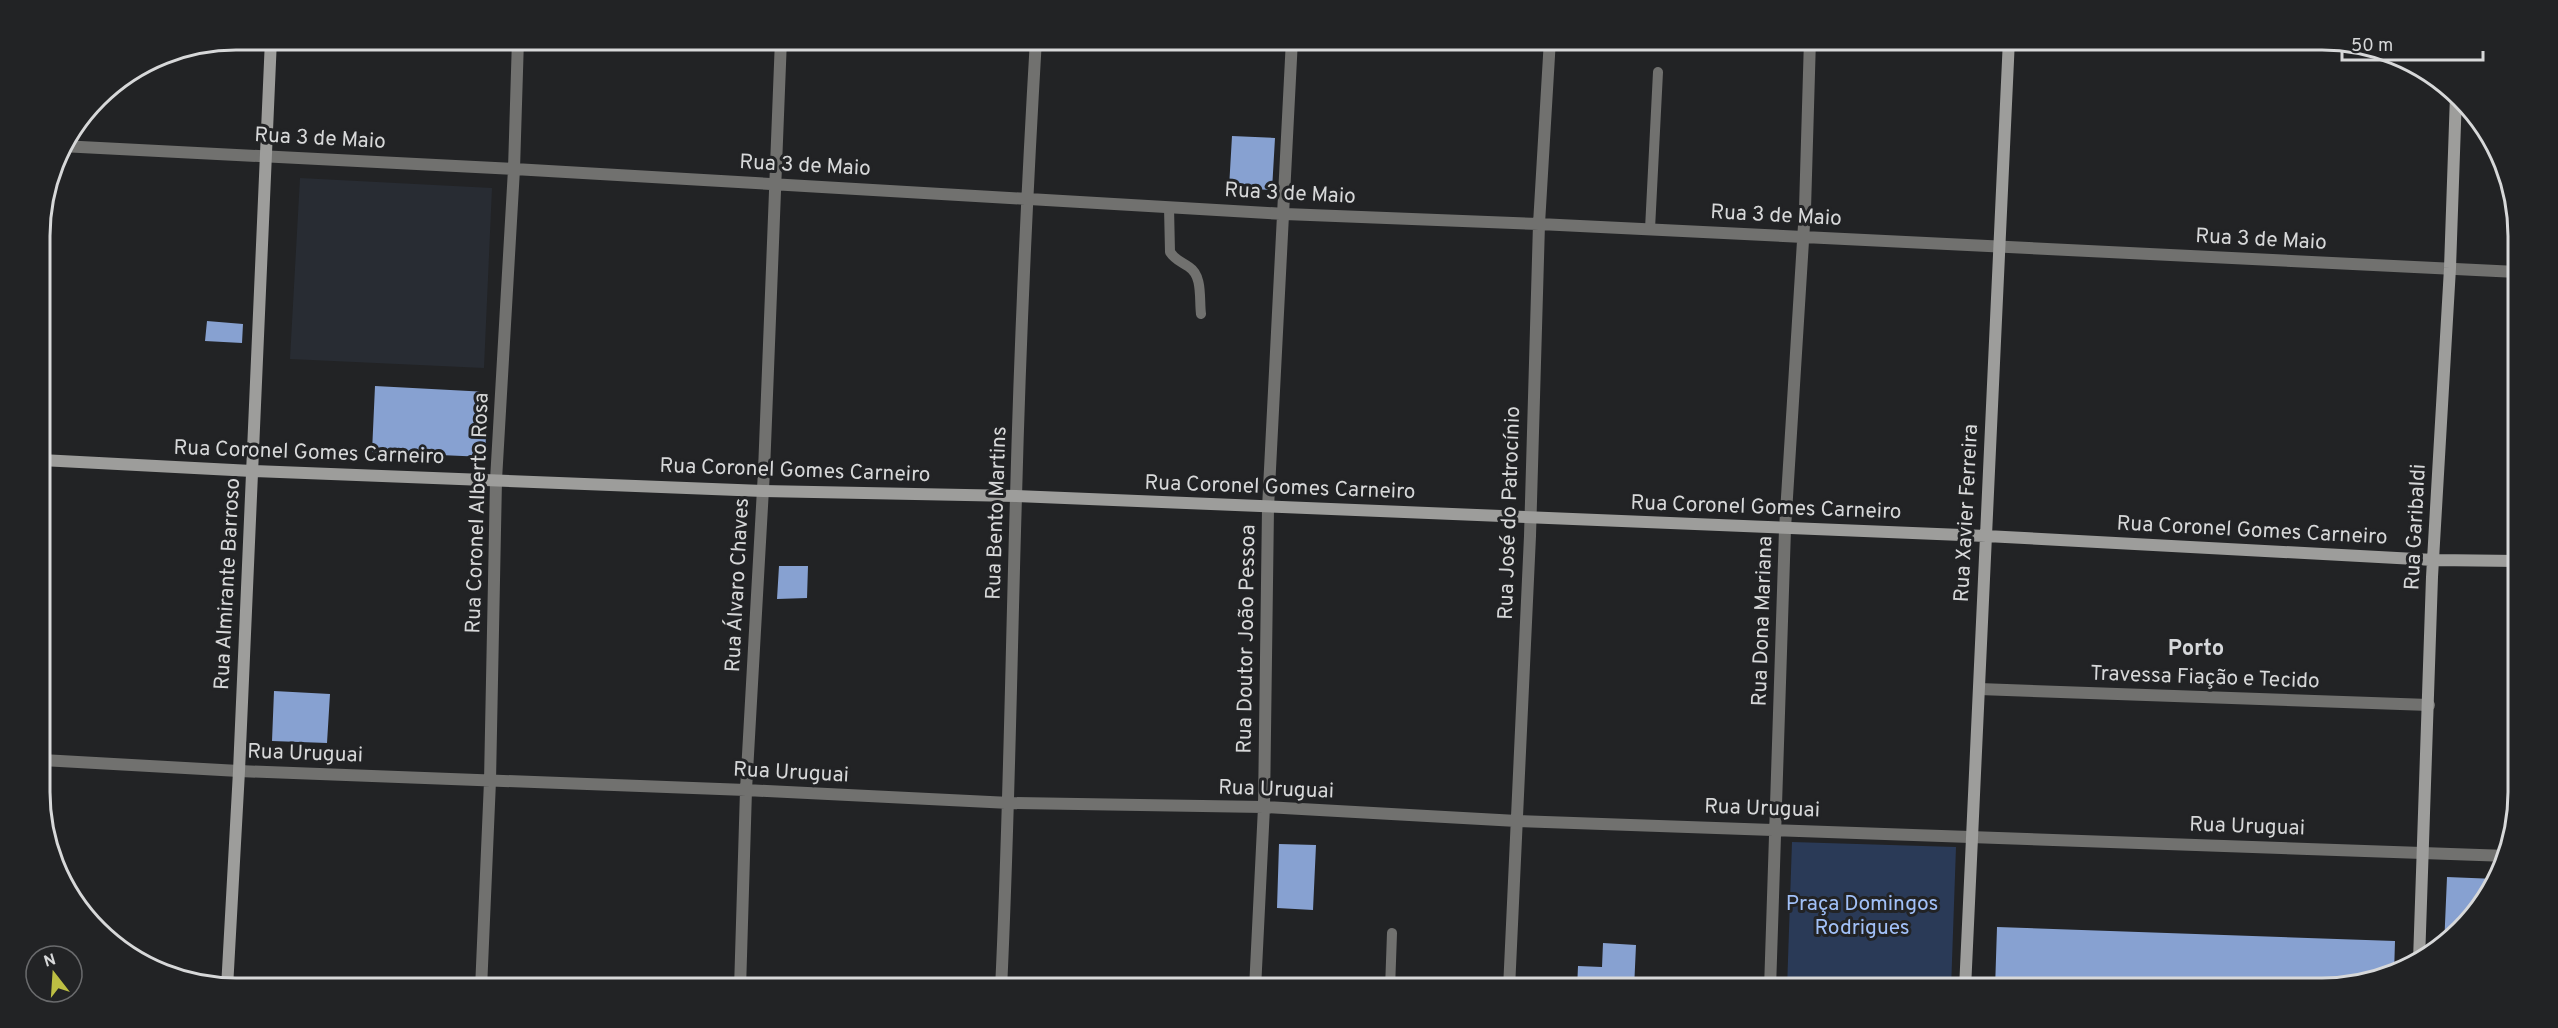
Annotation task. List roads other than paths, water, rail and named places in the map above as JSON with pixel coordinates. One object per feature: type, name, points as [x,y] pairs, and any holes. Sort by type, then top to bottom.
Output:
[{"type":"street","name":"Rua Almirante Barroso","points":[[228,978],[239,771],[271,50]]},
{"type":"street","name":"Rua Coronel Alberto Rosa","points":[[481,978],[490,781],[496,480],[514,169],[518,50]]},
{"type":"street","name":"Rua Álvaro Chaves","points":[[740,978],[746,790],[763,491],[781,50]]},
{"type":"street","name":"Rua Bento Martins","points":[[1002,978],[1010,803],[1016,496],[1027,199],[1035,50]]},
{"type":"street","name":"Rua Doutor João Pessoa","points":[[1256,978],[1264,807],[1268,508],[1285,214],[1292,50]]},
{"type":"street","name":"Rua José do Patrocínio","points":[[1510,978],[1530,518],[1539,224],[1549,50]]},
{"type":"street","name":"Rua Dona Mariana","points":[[1770,978],[1785,529],[1803,237],[1810,50]]},
{"type":"street","name":"Rua Xavier Ferreira","points":[[1966,978],[2008,50]]},
{"type":"street","name":"Rua Garibaldi","points":[[2419,952],[2434,560],[2450,268],[2456,106]]},
{"type":"street","name":"Rua 3 de Maio","points":[[72,146],[267,155],[1285,214],[1650,229],[2508,271]]},
{"type":"street","name":"Rua Coronel Gomes Carneiro","points":[[50,460],[252,471],[763,491],[1016,496],[1986,536],[2434,560],[2508,561]]},
{"type":"street","name":"Travessa Fiação e Tecido","points":[[1979,689],[2429,705]]},
{"type":"street","name":"Rua Uruguai","points":[[50,760],[239,771],[746,790],[1010,803],[1264,807],[1517,821],[1776,828],[2497,856]]},
{"type":"lane","points":[[1650,229],[1658,72]]},
{"type":"lane","points":[[1169,207],[1170,252],[1174,258],[1192,268],[1198,275],[1201,314]]},
{"type":"lane","points":[[1390,978],[1392,933]]},
{"type":"district","name":"Porto","points":[[2196,649]]},
{"type":"park label","name":"Praça Domingos Rodrigues","points":[[1862,916]]}]
